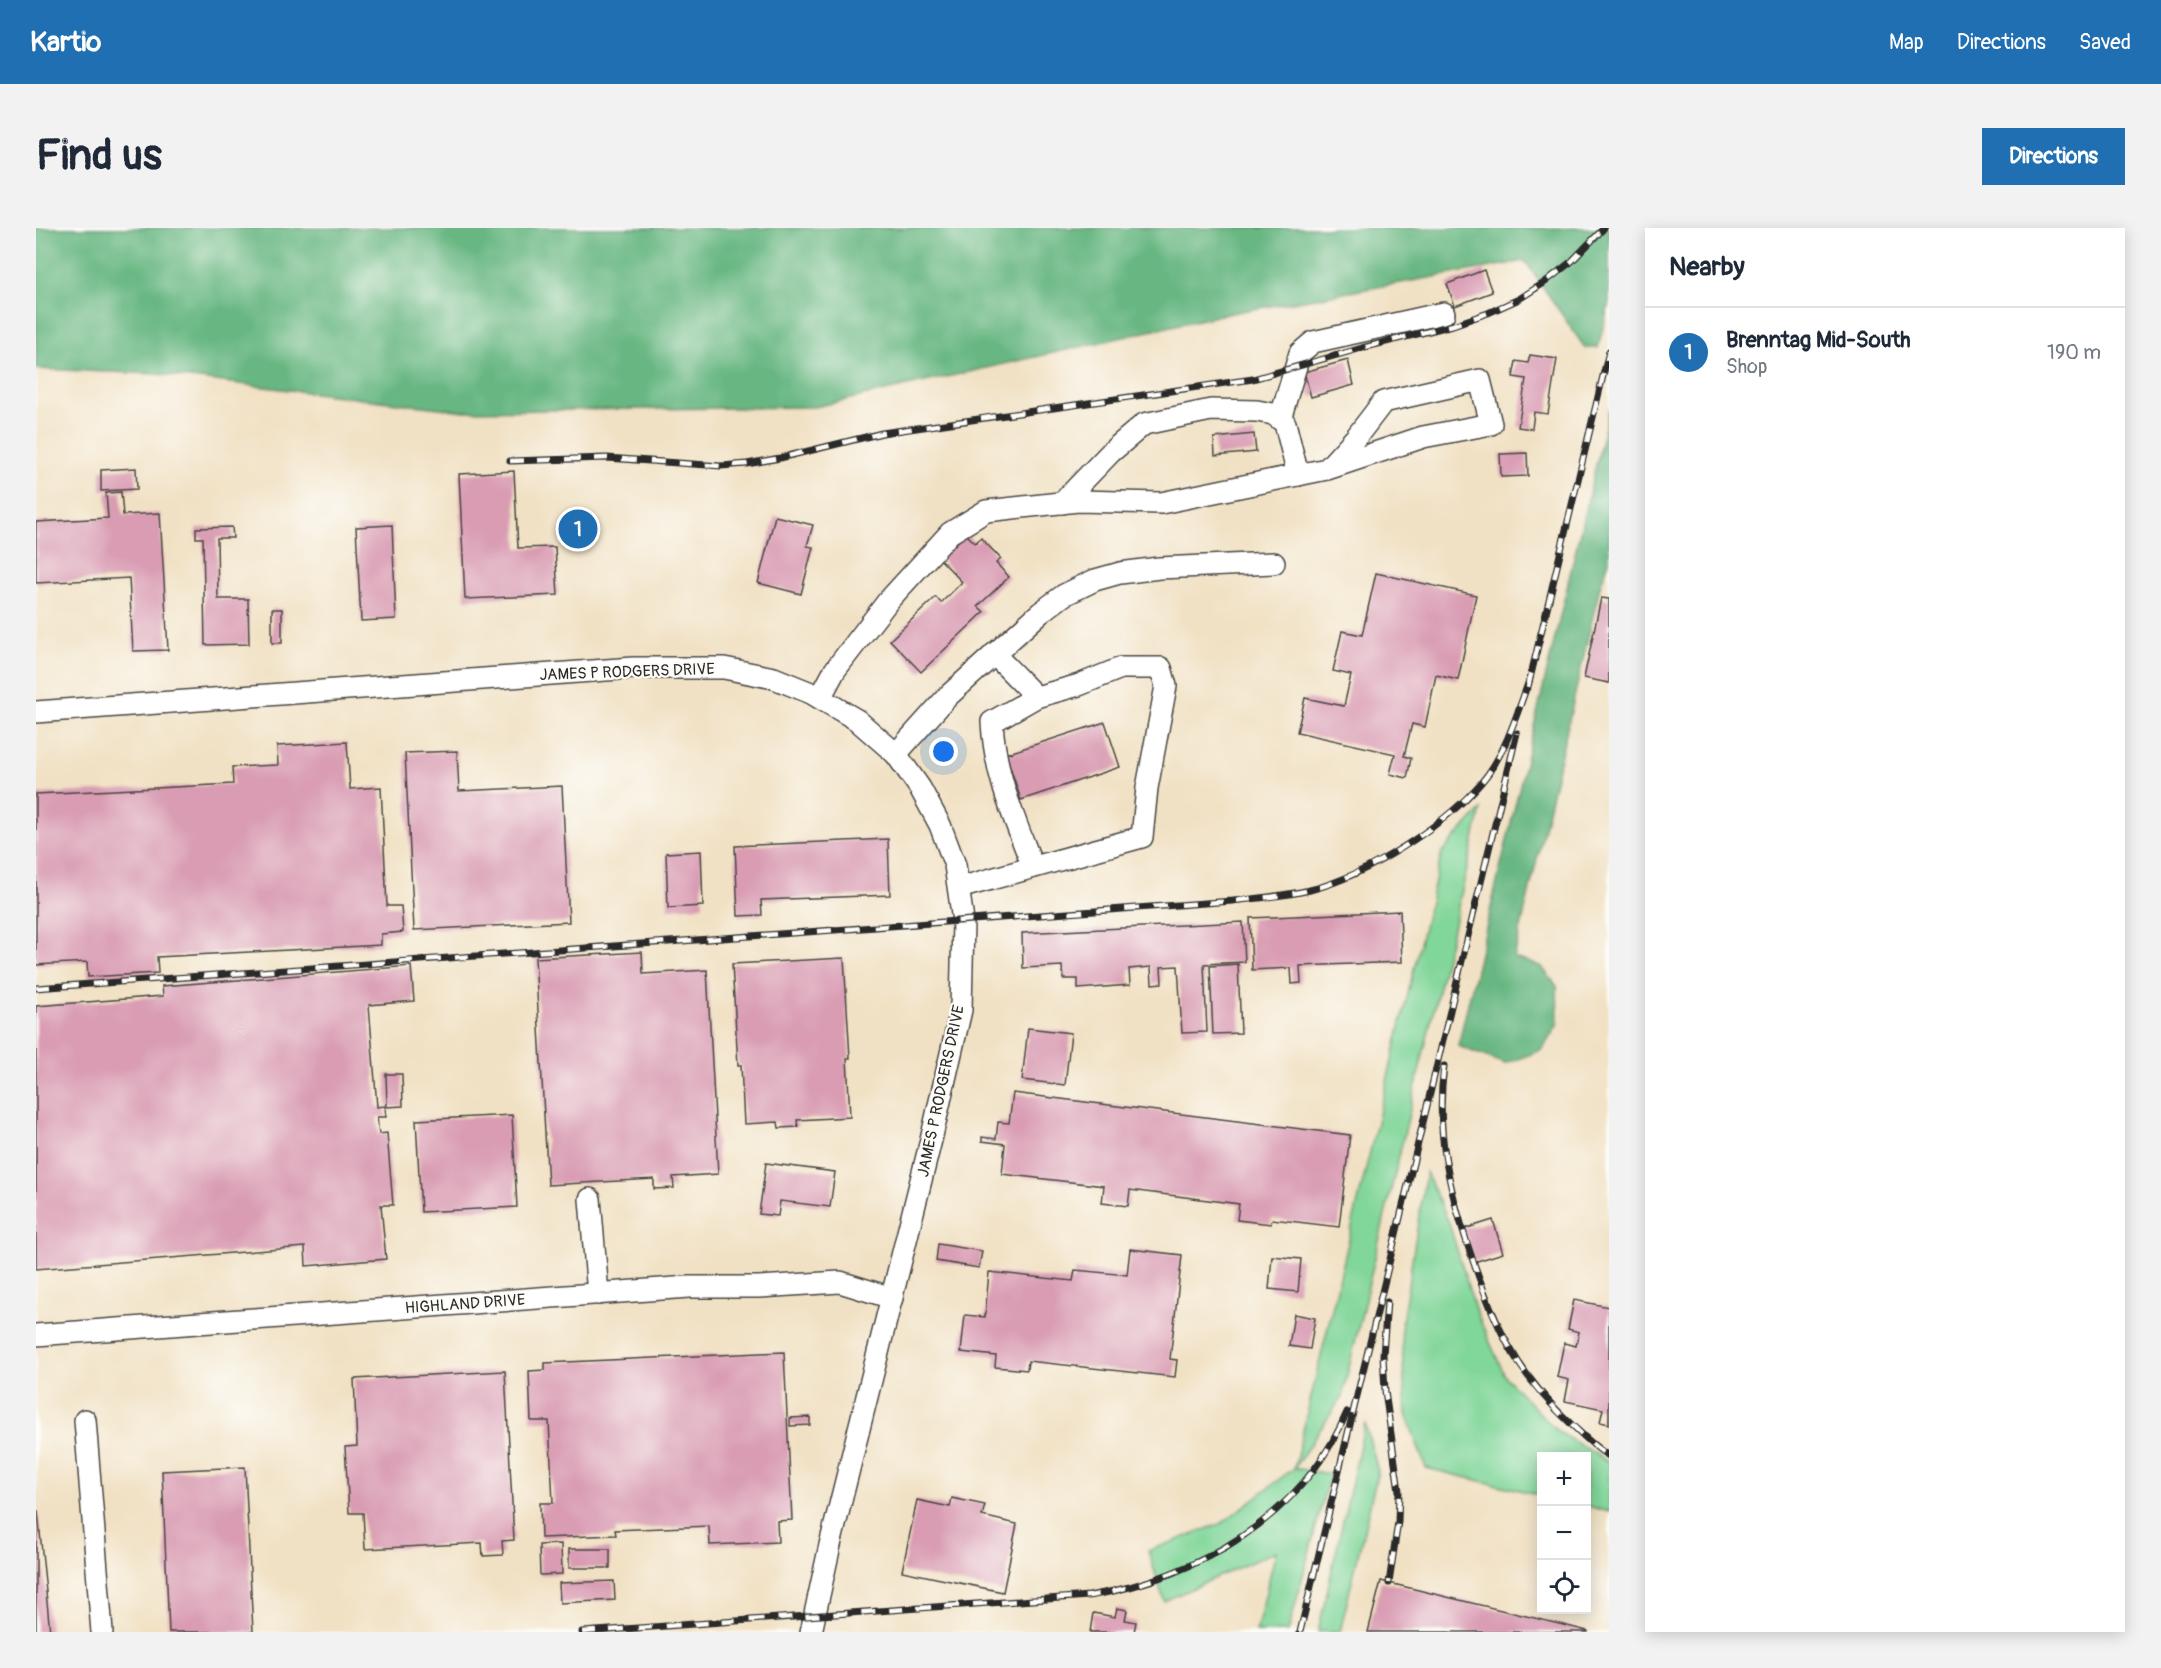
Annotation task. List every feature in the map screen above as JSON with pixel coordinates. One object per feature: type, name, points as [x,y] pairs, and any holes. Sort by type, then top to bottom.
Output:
[{"type":"street","points":[[1280,419],[1300,353],[1313,342],[1444,313]]},
{"type":"street","points":[[820,698],[835,670],[888,601],[950,533],[986,512],[1078,501],[1161,502],[1327,469],[1422,437],[1491,424],[1480,380],[1383,402],[1358,436],[1327,469]]},
{"type":"street","points":[[1062,503],[1111,452],[1144,424],[1211,410],[1257,411],[1273,414],[1280,419],[1285,423],[1298,475]]},
{"type":"street","points":[[896,754],[948,696],[1040,613],[1056,601],[1095,580],[1120,573],[1159,568],[1274,563]]},
{"type":"street","points":[[994,654],[1036,697]]},
{"type":"street","name":"JAMES P RODGERS DRIVE","points":[[36,712],[633,668],[724,668],[774,678],[820,698],[857,720],[896,754],[920,788],[940,825],[955,865],[963,921],[961,1010],[932,1140],[830,1545],[811,1632]]},
{"type":"street","points":[[958,888],[1142,837],[1147,788],[1166,686],[1161,668],[1121,668],[1079,685],[1036,697],[992,722],[993,744],[1003,790],[1033,867]]},
{"type":"street","points":[[590,1199],[598,1294]]},
{"type":"street","name":"HIGHLAND DRIVE","points":[[36,1335],[689,1287],[759,1287],[840,1282],[892,1298]]},
{"type":"street","points":[[85,1420],[102,1632]]},
{"type":"green space","points":[[36,228],[1609,228],[1609,303],[1598,348],[1585,348],[1525,261],[1225,314],[815,407],[464,411],[157,374],[36,369]]},
{"type":"green space","points":[[1609,410],[1609,561],[1600,586],[1514,958],[1541,966],[1557,986],[1558,1024],[1542,1050],[1505,1064],[1458,1046]]},
{"type":"green space","points":[[1481,810],[1342,1397],[1294,1468],[1442,852]]},
{"type":"green space","points":[[1426,1172],[1449,1223],[1475,1309],[1506,1378],[1558,1432],[1609,1462],[1609,1512],[1591,1507],[1591,1452],[1537,1452],[1537,1494],[1426,1468],[1406,1414],[1401,1329]]},
{"type":"green space","points":[[1365,1423],[1378,1471],[1340,1632],[1318,1632]]},
{"type":"green space","points":[[1294,1468],[1330,1474],[1288,1632],[1256,1632],[1276,1551],[1164,1601],[1148,1551],[1222,1523]]},
{"type":"building","points":[[1484,270],[1492,292],[1455,306],[1447,284]]},
{"type":"building","points":[[1530,355],[1557,359],[1548,414],[1534,412],[1532,429],[1518,427],[1526,379],[1513,377],[1516,361],[1528,363]]},
{"type":"building","points":[[1348,360],[1354,385],[1311,397],[1304,372]]},
{"type":"building","points":[[1254,434],[1256,452],[1215,456],[1214,438]]},
{"type":"building","points":[[1527,453],[1528,476],[1501,477],[1500,454]]},
{"type":"building","points":[[136,468],[137,489],[101,491],[101,470]]},
{"type":"building","points":[[514,471],[518,548],[555,547],[558,595],[465,599],[459,474]]},
{"type":"building","points":[[121,492],[123,515],[160,513],[168,650],[133,651],[129,578],[36,583],[36,522],[108,518],[106,493]]},
{"type":"building","points":[[775,516],[813,525],[807,546],[813,547],[801,594],[758,583]]},
{"type":"building","points":[[392,525],[396,619],[361,621],[356,527]]},
{"type":"building","points":[[232,527],[233,538],[217,538],[218,599],[248,599],[249,644],[205,645],[203,538],[196,538],[196,528]]},
{"type":"building","points":[[966,534],[975,543],[981,538],[1001,559],[996,563],[1009,577],[978,606],[984,612],[921,672],[890,640],[936,597],[941,603],[962,582],[940,559]]},
{"type":"building","points":[[1376,573],[1476,595],[1458,680],[1436,675],[1425,727],[1412,724],[1404,756],[1411,758],[1407,778],[1390,774],[1395,754],[1297,732],[1305,698],[1344,706],[1351,675],[1333,671],[1342,631],[1362,635]]},
{"type":"building","points":[[1601,598],[1609,599],[1609,683],[1584,678]]},
{"type":"building","points":[[272,609],[282,609],[282,643],[272,643]]},
{"type":"building","points":[[1105,722],[1120,767],[1021,800],[1006,754]]},
{"type":"building","points":[[347,742],[350,789],[381,787],[387,906],[401,906],[403,932],[381,934],[381,945],[157,957],[158,973],[88,977],[87,962],[36,965],[36,794],[233,784],[232,767],[278,765],[277,746]]},
{"type":"building","points":[[457,751],[459,791],[562,786],[569,922],[414,930],[405,753]]},
{"type":"building","points":[[888,839],[890,895],[761,900],[762,915],[738,916],[735,846]]},
{"type":"building","points":[[701,851],[703,906],[668,908],[666,853]]},
{"type":"building","points":[[1400,911],[1402,962],[1300,966],[1301,983],[1292,984],[1291,968],[1252,970],[1250,918]]},
{"type":"building","points":[[1243,922],[1245,962],[1204,964],[1207,1032],[1182,1033],[1178,966],[1161,967],[1162,983],[1152,984],[1151,967],[1129,969],[1130,985],[1078,989],[1078,979],[1063,979],[1062,966],[1023,968],[1022,933]]},
{"type":"building","points":[[642,952],[643,974],[707,970],[718,1174],[673,1177],[674,1188],[654,1189],[654,1179],[548,1185],[535,958]]},
{"type":"building","points":[[844,958],[850,1058],[847,1058],[850,1117],[797,1120],[798,1127],[779,1128],[778,1122],[744,1124],[732,964]]},
{"type":"building","points":[[1238,964],[1241,1033],[1213,1034],[1210,966]]},
{"type":"building","points":[[411,966],[414,1001],[369,1005],[377,1107],[385,1106],[386,1117],[377,1117],[379,1134],[387,1133],[393,1205],[381,1205],[386,1259],[306,1266],[305,1247],[36,1269],[36,1006],[163,996],[162,986]]},
{"type":"building","points":[[1028,1028],[1071,1033],[1065,1085],[1022,1080]]},
{"type":"building","points":[[386,1074],[402,1074],[403,1106],[387,1107]]},
{"type":"building","points":[[1013,1093],[1350,1135],[1339,1227],[1272,1219],[1271,1224],[1237,1220],[1239,1204],[1130,1190],[1128,1206],[1102,1203],[1104,1186],[1002,1174],[1005,1144],[982,1141],[982,1137],[996,1139],[998,1122],[1009,1123]]},
{"type":"building","points":[[512,1115],[517,1207],[421,1212],[416,1120]]},
{"type":"building","points":[[766,1163],[835,1172],[830,1207],[780,1201],[778,1216],[759,1214]]},
{"type":"building","points":[[1493,1220],[1503,1253],[1474,1262],[1464,1229]]},
{"type":"building","points":[[938,1244],[982,1251],[979,1268],[936,1261]]},
{"type":"building","points":[[1130,1249],[1182,1255],[1170,1359],[1177,1360],[1175,1377],[1028,1361],[1027,1370],[995,1367],[996,1356],[961,1352],[965,1315],[985,1317],[989,1272],[1073,1281],[1075,1270],[1127,1275]]},
{"type":"building","points":[[1272,1256],[1301,1259],[1298,1292],[1269,1289]]},
{"type":"building","points":[[1574,1300],[1609,1307],[1609,1424],[1600,1422],[1603,1409],[1565,1401],[1569,1380],[1557,1377],[1564,1343],[1576,1346],[1579,1332],[1568,1329]]},
{"type":"building","points":[[1294,1314],[1315,1318],[1310,1349],[1289,1346]]},
{"type":"building","points":[[784,1352],[792,1520],[777,1521],[778,1542],[710,1545],[709,1526],[615,1530],[616,1535],[541,1538],[540,1503],[553,1503],[549,1421],[531,1421],[529,1371],[545,1370],[545,1363]]},
{"type":"building","points":[[505,1371],[514,1540],[502,1541],[503,1555],[483,1556],[482,1543],[365,1549],[363,1513],[349,1513],[345,1447],[357,1446],[354,1379]]},
{"type":"building","points":[[810,1417],[810,1425],[790,1426],[790,1418]]},
{"type":"building","points":[[245,1467],[253,1632],[169,1632],[162,1471]]},
{"type":"building","points":[[952,1498],[985,1505],[982,1516],[1017,1524],[1003,1592],[902,1571],[917,1500],[950,1507]]},
{"type":"building","points":[[36,1512],[38,1512],[50,1632],[36,1632]]},
{"type":"building","points":[[561,1544],[562,1574],[540,1575],[539,1545]]},
{"type":"building","points":[[569,1549],[610,1549],[610,1568],[569,1568]]},
{"type":"building","points":[[614,1581],[615,1600],[560,1603],[559,1583]]},
{"type":"building","points":[[1381,1581],[1588,1631],[1588,1632],[1368,1632]]},
{"type":"building","points":[[1117,1608],[1127,1610],[1125,1620],[1136,1622],[1134,1632],[1090,1632],[1093,1613],[1115,1617]]},
{"type":"railway","points":[[510,461],[607,458],[721,466],[747,464],[882,433],[1253,379],[1453,325],[1488,313],[1519,299],[1544,283],[1572,261],[1604,228]]},
{"type":"railway","points":[[1528,687],[1609,351]]},
{"type":"railway","points":[[36,988],[1233,901],[1310,890],[1333,883],[1382,860],[1431,828],[1473,792],[1488,774],[1501,752],[1530,678]]},
{"type":"railway","points":[[1300,1632],[1517,733]]},
{"type":"railway","points":[[1444,1066],[1441,1114],[1450,1182],[1487,1300],[1508,1344],[1534,1384],[1571,1424],[1609,1456]]},
{"type":"railway","points":[[1387,1302],[1383,1355],[1385,1391],[1399,1491],[1398,1522],[1389,1583]]},
{"type":"railway","points":[[582,1632],[1089,1596],[1130,1587],[1169,1574],[1207,1557],[1242,1536],[1275,1511],[1303,1482],[1328,1449],[1347,1412]]},
{"type":"place","name":"Brenntag Mid-South","points":[[578,529]]}]
